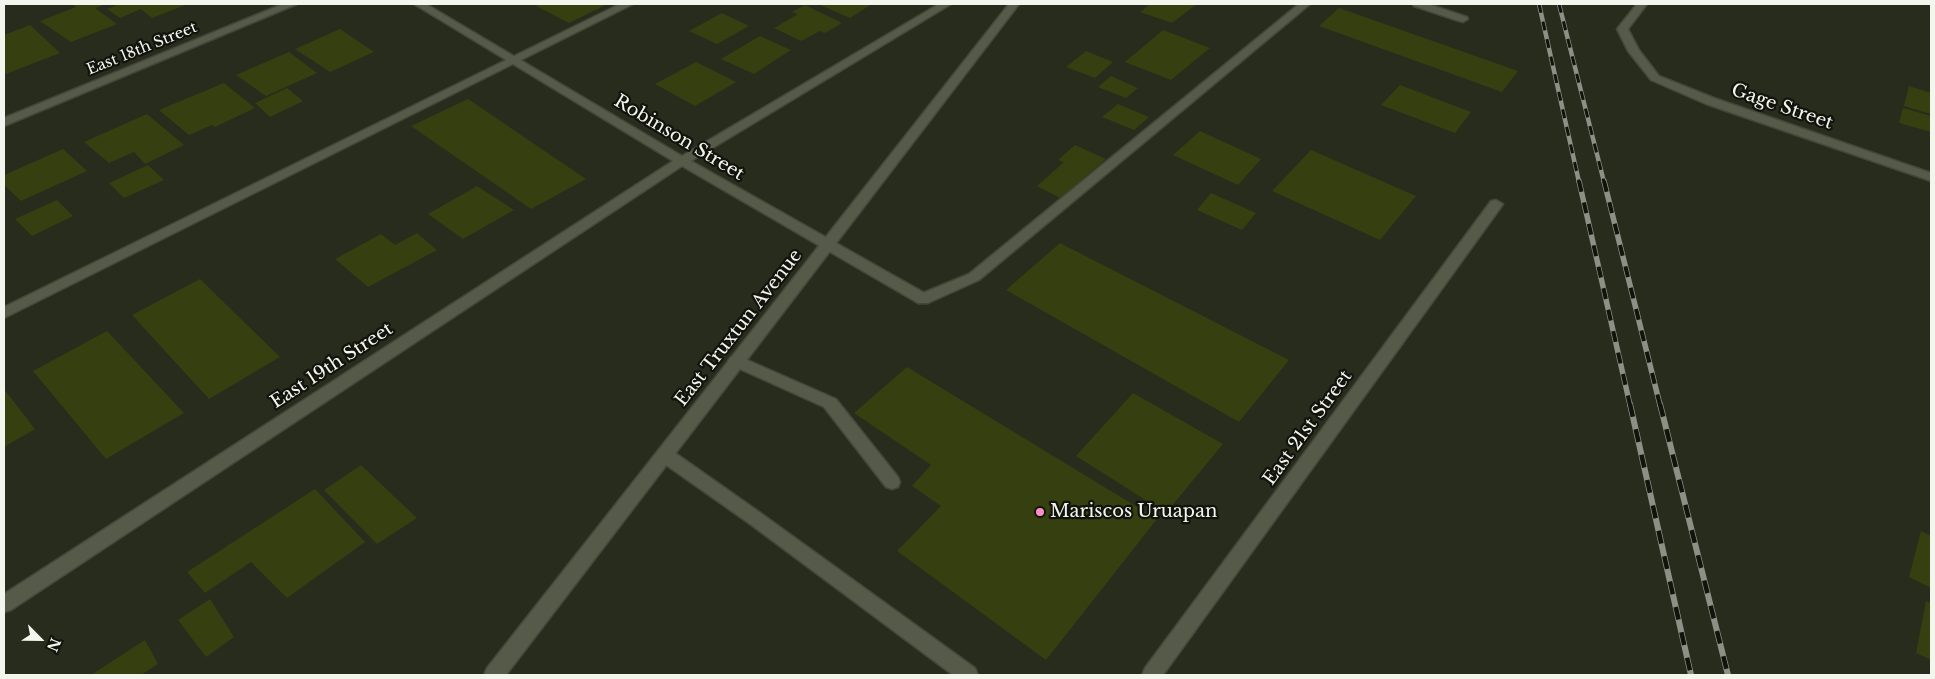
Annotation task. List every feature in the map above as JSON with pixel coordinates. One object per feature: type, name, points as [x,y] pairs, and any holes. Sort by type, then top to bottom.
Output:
[{"type":"street","name":"East 18th Street","points":[[4,122],[292,4]]},
{"type":"street","name":"Robinson Street","points":[[419,4],[682,161],[923,299],[974,277],[1305,4]]},
{"type":"street","points":[[4,314],[628,4]]},
{"type":"street","name":"East 19th Street","points":[[4,604],[682,161],[946,4]]},
{"type":"street","name":"East Truxtun Avenue","points":[[494,675],[1014,4]]},
{"type":"street","points":[[1418,4],[1463,19]]},
{"type":"street","name":"Gage Street","points":[[1642,4],[1622,30],[1634,51],[1655,78],[1710,101],[1931,178]]},
{"type":"street","name":"East 21st Street","points":[[1152,675],[1496,204]]},
{"type":"street","points":[[736,361],[830,403],[892,482]]},
{"type":"street","points":[[665,455],[756,519],[968,675]]},
{"type":"building","points":[[72,4],[107,4],[95,8],[117,24],[71,42],[40,21],[76,7]]},
{"type":"building","points":[[120,4],[188,4],[152,18],[141,9],[120,18],[107,9]]},
{"type":"building","points":[[541,4],[600,4],[604,6],[569,23],[536,6]]},
{"type":"building","points":[[818,4],[872,4],[850,18]]},
{"type":"building","points":[[1150,4],[1197,4],[1172,23],[1140,12]]},
{"type":"building","points":[[805,5],[842,23],[825,33],[820,31],[801,41],[774,28],[798,14],[792,12]]},
{"type":"building","points":[[1339,8],[1518,71],[1502,92],[1319,26]]},
{"type":"building","points":[[722,13],[749,26],[717,44],[689,31]]},
{"type":"building","points":[[30,25],[60,53],[6,74],[4,72],[4,35]]},
{"type":"building","points":[[340,29],[374,52],[330,72],[295,49]]},
{"type":"building","points":[[1163,30],[1210,48],[1171,80],[1125,62]]},
{"type":"building","points":[[760,36],[791,50],[754,74],[721,59]]},
{"type":"building","points":[[1086,51],[1113,62],[1095,78],[1066,67]]},
{"type":"building","points":[[289,52],[317,73],[266,96],[236,75]]},
{"type":"building","points":[[696,62],[736,82],[695,106],[655,84]]},
{"type":"building","points":[[1111,76],[1138,88],[1126,98],[1098,87]]},
{"type":"building","points":[[224,83],[255,108],[215,127],[212,125],[189,135],[159,110]]},
{"type":"building","points":[[1400,85],[1471,112],[1455,133],[1381,105]]},
{"type":"building","points":[[1909,86],[1931,93],[1931,114],[1904,106]]},
{"type":"building","points":[[287,88],[303,101],[270,117],[255,103]]},
{"type":"building","points":[[468,99],[586,179],[531,209],[411,126]]},
{"type":"building","points":[[1118,104],[1149,117],[1134,130],[1102,117]]},
{"type":"building","points":[[1903,108],[1931,116],[1931,132],[1899,123]]},
{"type":"building","points":[[147,114],[184,145],[145,164],[134,152],[109,163],[84,142]]},
{"type":"building","points":[[1200,131],[1261,159],[1238,185],[1173,155]]},
{"type":"building","points":[[1075,145],[1106,159],[1060,198],[1037,186],[1064,162],[1058,160]]},
{"type":"building","points":[[63,149],[87,171],[21,201],[4,185],[4,175]]},
{"type":"building","points":[[1311,150],[1416,196],[1380,240],[1272,191]]},
{"type":"building","points":[[148,165],[164,180],[124,198],[109,183]]},
{"type":"building","points":[[477,186],[514,210],[463,239],[428,214]]},
{"type":"building","points":[[1211,193],[1256,213],[1242,230],[1197,210]]},
{"type":"building","points":[[57,200],[73,216],[32,236],[15,219]]},
{"type":"building","points":[[417,233],[437,250],[368,287],[335,259],[381,234],[395,245]]},
{"type":"building","points":[[1060,243],[1289,360],[1239,422],[1006,290]]},
{"type":"building","points":[[200,279],[280,357],[209,399],[132,315]]},
{"type":"building","points":[[107,331],[184,413],[106,459],[33,371]]},
{"type":"building","name":"Mariscos Uruapan","points":[[907,367],[1157,519],[1046,660],[897,551],[941,506],[912,486],[931,465],[854,413]]},
{"type":"building","points":[[4,389],[35,429],[4,447]]},
{"type":"building","points":[[1133,393],[1223,444],[1166,513],[1076,456]]},
{"type":"building","points":[[361,465],[417,518],[377,544],[324,490]]},
{"type":"building","points":[[315,489],[365,542],[287,598],[251,562],[205,593],[187,572]]},
{"type":"building","points":[[1921,531],[1931,536],[1931,588],[1909,577]]},
{"type":"building","points":[[210,599],[234,637],[206,657],[178,620]]},
{"type":"building","points":[[1926,601],[1931,603],[1931,660],[1916,653]]},
{"type":"building","points":[[145,640],[158,664],[141,675],[91,675]]},
{"type":"railway","points":[[1539,4],[1579,182]]},
{"type":"railway","points":[[1559,4],[1604,182]]},
{"type":"railway","points":[[1579,181],[1630,405]]},
{"type":"railway","points":[[1604,181],[1660,405]]},
{"type":"railway","points":[[1630,404],[1691,675]]},
{"type":"railway","points":[[1660,404],[1728,675]]},
{"type":"place","name":"Mariscos Uruapan","points":[[1040,512]]}]
